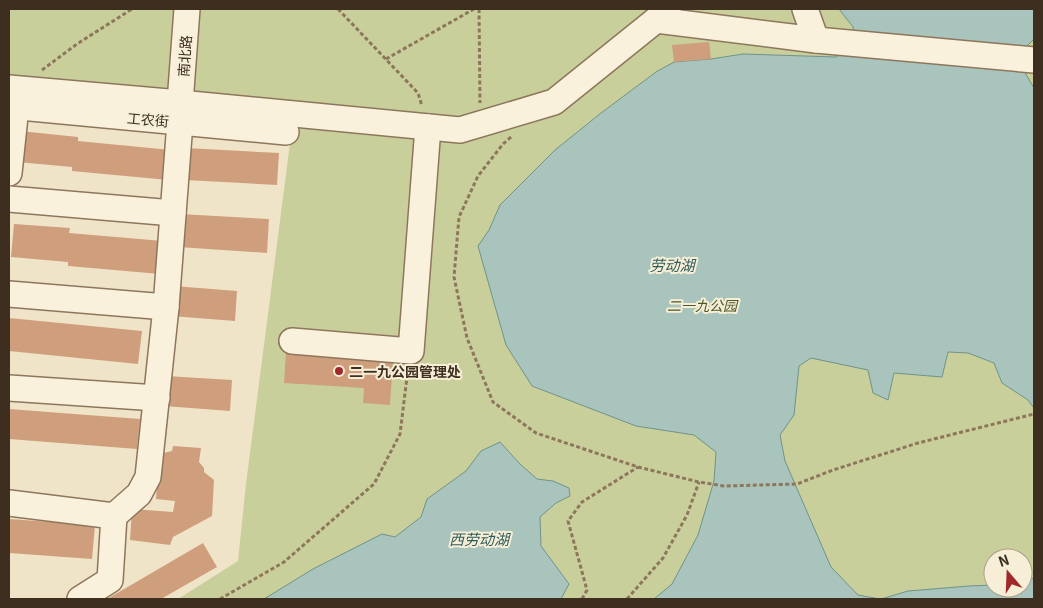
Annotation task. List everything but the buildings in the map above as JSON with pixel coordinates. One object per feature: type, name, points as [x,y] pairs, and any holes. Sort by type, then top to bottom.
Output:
[{"type":"street","name":"南北路","points":[[114,516],[139,494],[148,477],[174,213],[187,9]]},
{"type":"street","points":[[805,9],[816,40]]},
{"type":"street","points":[[180,112],[460,130],[554,102],[662,15],[816,40],[1034,60]]},
{"type":"street","name":"工农街","points":[[13,97],[180,112],[286,132]]},
{"type":"street","points":[[9,173],[13,97]]},
{"type":"street","points":[[292,341],[411,352],[428,127]]},
{"type":"street","points":[[9,199],[174,213]]},
{"type":"street","points":[[9,294],[166,307]]},
{"type":"street","points":[[9,388],[157,398]]},
{"type":"street","points":[[9,503],[114,516],[110,580],[80,599]]},
{"type":"path","points":[[13,97],[76,44],[132,9]]},
{"type":"path","points":[[338,9],[418,93],[428,127]]},
{"type":"path","points":[[386,59],[474,9]]},
{"type":"path","points":[[480,9],[480,124]]},
{"type":"path","points":[[517,132],[503,144],[478,176],[459,217],[454,277],[467,338],[494,402],[536,433],[638,467],[699,482],[724,486],[797,484],[832,470],[918,443],[1034,414]]},
{"type":"path","points":[[220,599],[284,562],[374,484],[400,434],[411,352]]},
{"type":"path","points":[[582,599],[587,590],[568,521],[582,502],[638,467]]},
{"type":"path","points":[[627,599],[663,558],[687,515],[699,482]]},
{"type":"green space","name":"二一九公园","points":[[9,9],[1034,9],[1034,599],[178,599],[238,561],[246,484],[292,128],[9,100]]},
{"type":"water","name":"劳动湖","points":[[839,9],[1034,9],[1034,39],[1020,57],[1021,66],[1034,88],[1034,408],[1028,400],[1002,383],[994,363],[968,353],[948,352],[942,377],[894,373],[888,400],[873,393],[868,370],[811,358],[799,366],[794,415],[780,435],[785,461],[831,567],[858,595],[880,599],[654,599],[672,584],[698,535],[714,481],[716,452],[694,435],[636,426],[532,386],[506,345],[478,246],[489,230],[500,205],[555,150],[656,72],[674,62],[743,54],[836,57],[849,50],[856,43],[853,27]]},
{"type":"water","name":"西劳动湖","points":[[500,442],[537,479],[553,481],[569,488],[570,496],[556,503],[540,517],[541,546],[569,584],[561,599],[264,599],[313,569],[382,534],[395,537],[421,517],[427,499],[466,471],[481,451]]},
{"type":"water","points":[[1033,578],[1034,599],[881,599],[908,591],[983,585],[983,598],[1033,598]]},
{"type":"place","name":"二一九公园管理处","points":[[339,371]]}]
